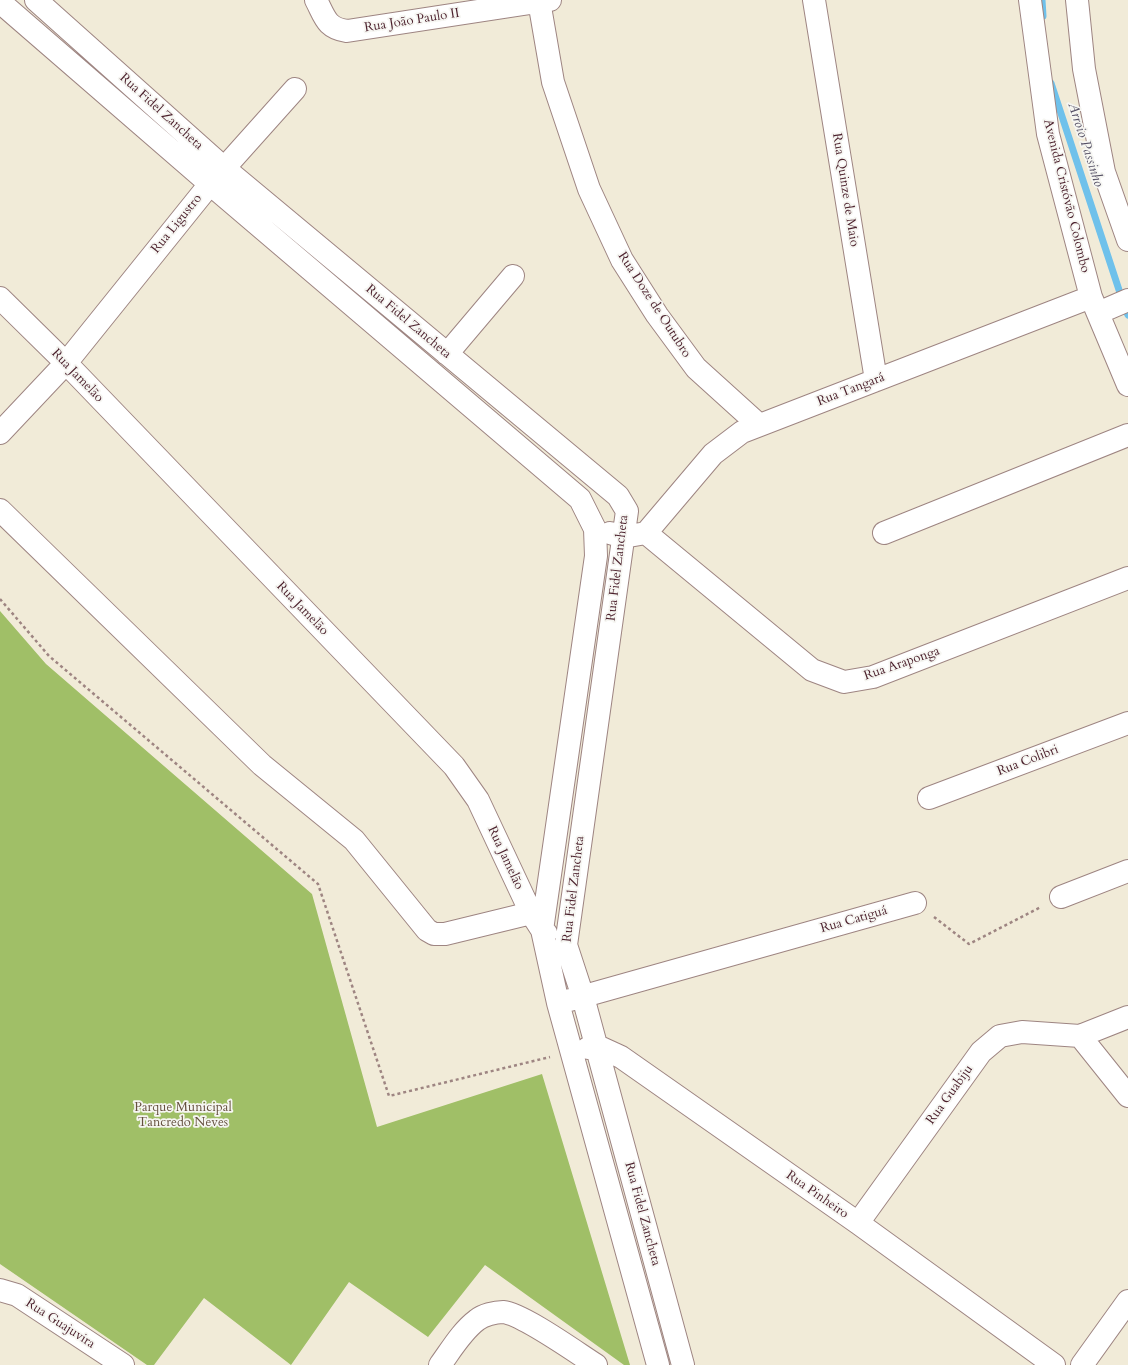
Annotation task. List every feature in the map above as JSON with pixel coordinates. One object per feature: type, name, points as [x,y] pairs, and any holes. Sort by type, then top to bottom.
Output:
[{"type":"street","name":"Rua Fidel Zancheta","points":[[36,0],[224,168],[618,496],[627,511],[566,945],[597,1046],[683,1365]]},
{"type":"street","name":"Rua João Paulo II","points":[[316,0],[326,20],[332,27],[347,31],[544,1]]},
{"type":"street","name":"Rua Quinze de Maio","points":[[814,0],[876,380]]},
{"type":"street","name":"Avenida Cristóvão Colombo","points":[[1030,0],[1048,134],[1095,305],[1128,385]]},
{"type":"street","points":[[1077,0],[1084,69],[1104,172],[1128,240]]},
{"type":"street","name":"Rua Doze de Outubro","points":[[544,1],[553,82],[589,189],[622,260],[657,315],[696,368],[759,425]]},
{"type":"street","name":"Rua Fidel Zancheta","points":[[0,2],[210,184],[580,499],[595,529],[596,556],[536,922],[658,1365]]},
{"type":"street","name":"Rua Ligustro","points":[[0,433],[66,363],[210,184],[294,89]]},
{"type":"street","points":[[447,354],[513,276]]},
{"type":"street","name":"Rua Jamelão","points":[[0,298],[66,363],[454,766],[478,800],[536,922]]},
{"type":"street","name":"Rua Tangará","points":[[646,533],[713,454],[742,432],[876,380],[1095,305],[1128,300]]},
{"type":"street","points":[[884,533],[1128,435]]},
{"type":"street","points":[[0,510],[262,765],[354,840],[427,930],[434,934],[445,934],[536,922],[566,945]]},
{"type":"street","points":[[595,529],[623,537],[646,533]]},
{"type":"street","name":"Rua Araponga","points":[[646,533],[812,670],[844,682],[873,677],[1128,578]]},
{"type":"street","name":"Rua Colibri","points":[[929,798],[1128,723]]},
{"type":"street","points":[[1061,897],[1128,871]]},
{"type":"street","name":"Rua Catiguá","points":[[558,1003],[915,903]]},
{"type":"street","points":[[1128,1017],[1080,1036],[1128,1096]]},
{"type":"street","name":"Rua Guabiju","points":[[858,1223],[981,1052],[1000,1036],[1022,1032],[1080,1036]]},
{"type":"street","points":[[572,1052],[597,1046]]},
{"type":"street","name":"Rua Pinheiro","points":[[597,1046],[621,1058],[858,1223],[1054,1365]]},
{"type":"street","name":"Rua Guajuvira","points":[[9,1293],[123,1365]]},
{"type":"street","points":[[1082,1365],[1128,1301]]},
{"type":"street","points":[[440,1365],[465,1332],[477,1319],[490,1314],[504,1312],[528,1322],[596,1365]]},
{"type":"path","points":[[0,598],[49,656],[318,884],[389,1096],[572,1052]]},
{"type":"path","points":[[915,903],[969,944],[1061,897]]},
{"type":"green space","name":"Parque Municipal Tancredo Neves","points":[[0,611],[46,664],[312,894],[377,1127],[542,1074],[630,1365],[624,1365],[485,1265],[428,1337],[349,1282],[291,1365],[204,1298],[154,1365],[147,1365],[0,1264]]},
{"type":"waterway","name":"Arroio Passinho","points":[[1042,0],[1043,16]]},
{"type":"waterway","name":"Arroio Passinho","points":[[1051,83],[1121,296]]}]
